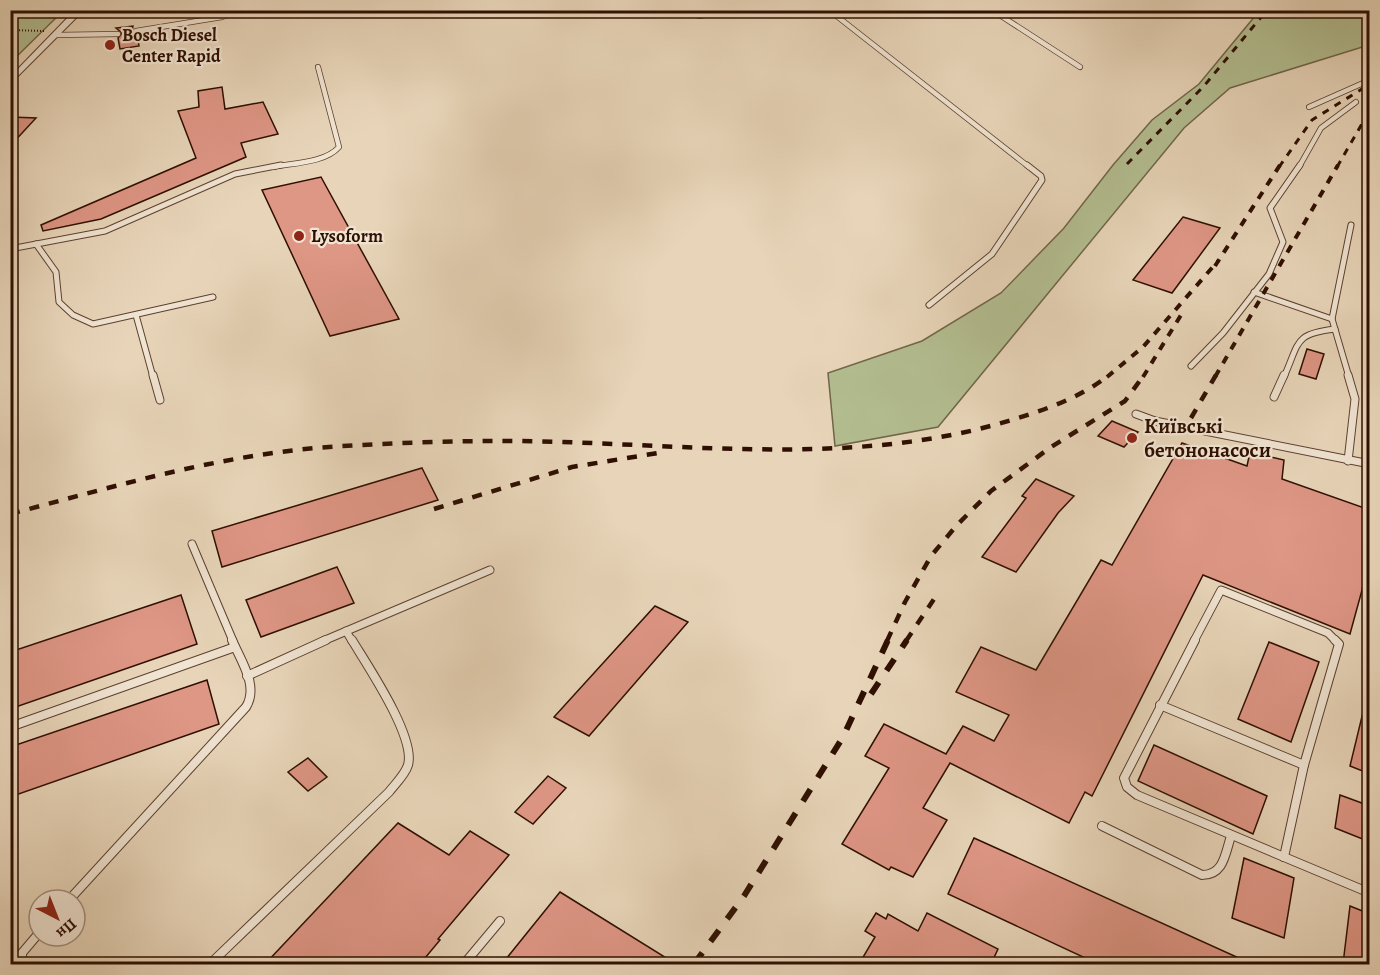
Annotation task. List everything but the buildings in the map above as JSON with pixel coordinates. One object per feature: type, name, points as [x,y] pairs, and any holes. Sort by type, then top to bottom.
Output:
[{"type":"street","points":[[10,82],[80,10]]},
{"type":"lane","points":[[136,31],[222,17],[243,10]]},
{"type":"lane","points":[[699,16],[731,10]]},
{"type":"lane","points":[[829,10],[1041,176],[1042,180],[992,254],[929,305]]},
{"type":"lane","points":[[992,10],[1080,67]]},
{"type":"lane","points":[[59,33],[118,34]]},
{"type":"lane","points":[[10,249],[105,231],[235,174],[321,158],[334,153],[339,147],[318,67]]},
{"type":"lane","points":[[1309,108],[1370,80]]},
{"type":"lane","points":[[1191,366],[1223,333],[1269,274],[1283,242],[1270,208],[1308,154],[1321,128],[1356,102]]},
{"type":"lane","points":[[1348,461],[1355,399],[1332,319],[1352,225]]},
{"type":"lane","points":[[36,244],[56,272],[59,302],[73,315],[95,324],[213,297]]},
{"type":"lane","points":[[1254,292],[1332,319]]},
{"type":"lane","points":[[136,315],[160,400]]},
{"type":"lane","points":[[1274,397],[1302,337],[1312,332],[1335,329]]},
{"type":"lane","points":[[1136,414],[1155,421],[1370,464]]},
{"type":"lane","points":[[80,888],[246,707],[252,697],[252,688],[192,544]]},
{"type":"lane","points":[[247,676],[490,570]]},
{"type":"lane","points":[[1284,859],[1305,765],[1339,644],[1328,633],[1221,590],[1124,778],[1127,787],[1137,795],[1284,859],[1370,893]]},
{"type":"lane","points":[[210,964],[389,792],[408,764],[410,748],[403,729],[346,631]]},
{"type":"lane","points":[[10,727],[235,647]]},
{"type":"lane","points":[[1160,705],[1305,765]]},
{"type":"lane","points":[[1102,826],[1202,875],[1213,875],[1219,870],[1231,836]]},
{"type":"lane","points":[[464,964],[500,921]]},
{"type":"lane","points":[[22,964],[22,953],[27,947]]},
{"type":"path","points":[[10,30],[59,33]]},
{"type":"green space","points":[[11,10],[63,10],[63,11],[11,62]]},
{"type":"green space","points":[[1260,10],[1369,11],[1369,45],[1230,88],[1184,128],[938,427],[835,446],[828,373],[922,341],[1001,293],[1064,228],[1113,165],[1152,120],[1199,84]]},
{"type":"railway","points":[[1127,164],[1204,86],[1267,10]]},
{"type":"railway","points":[[1279,167],[1312,120],[1370,84]]},
{"type":"railway","points":[[1337,167],[1370,110]]},
{"type":"railway","points":[[1215,266],[1280,165]]},
{"type":"railway","points":[[1215,377],[1338,165]]},
{"type":"railway","points":[[1107,377],[1143,347],[1218,261]]},
{"type":"railway","points":[[1143,377],[1181,315]]},
{"type":"railway","points":[[10,514],[208,464],[329,447],[482,441],[762,449],[827,449],[892,444],[955,434],[1018,418],[1066,401],[1109,375]]},
{"type":"railway","points":[[887,641],[905,602],[931,556],[957,525],[991,491],[1051,447],[1125,401],[1144,375]]},
{"type":"railway","points":[[1191,418],[1216,375]]},
{"type":"railway","points":[[434,509],[572,467],[658,453]]},
{"type":"railway","points":[[906,641],[938,593]]},
{"type":"railway","points":[[694,964],[744,896],[843,737],[888,640]]},
{"type":"railway","points":[[871,694],[907,640]]},
{"type":"place","name":"Bosch Diesel Center Rapid","points":[[110,45]]},
{"type":"place","name":"Lysoform","points":[[299,236]]},
{"type":"place","name":"Київські бетононасоси","points":[[1132,438]]}]
